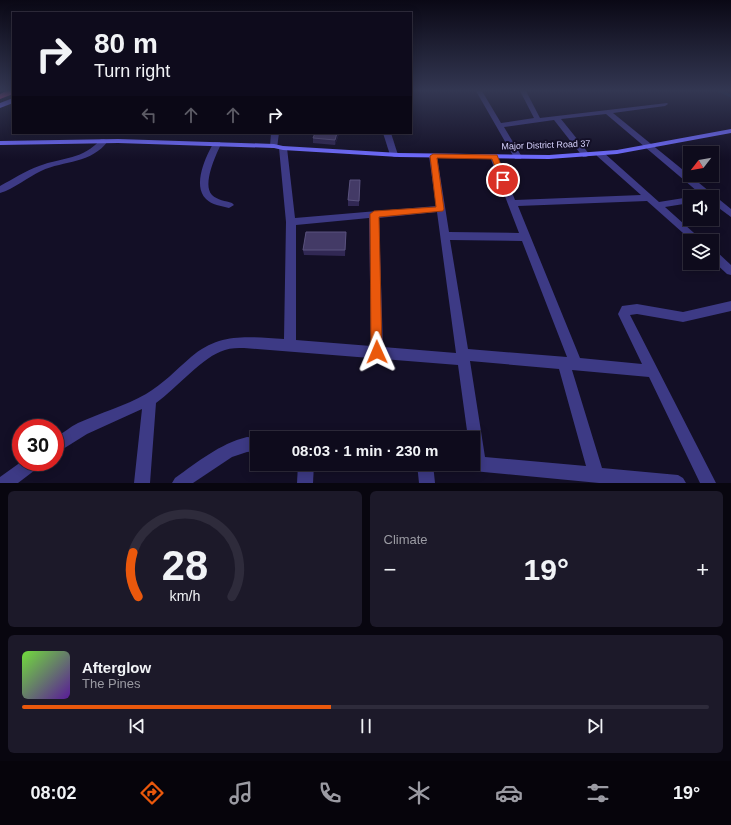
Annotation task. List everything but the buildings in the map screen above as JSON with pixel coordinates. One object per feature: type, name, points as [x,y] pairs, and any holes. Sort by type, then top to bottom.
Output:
[{"type":"main road","name":"Major District Road 37","points":[[0,143],[104,141],[217,144],[394,155],[518,157],[600,154],[731,131]]},
{"type":"street","points":[[493,114],[518,157]]},
{"type":"street","points":[[535,114],[538,120]]},
{"type":"street","points":[[499,125],[595,114]]},
{"type":"street","points":[[610,114],[702,190]]},
{"type":"street","points":[[556,118],[586,154]]},
{"type":"street","points":[[275,134],[291,222],[290,346]]},
{"type":"street","points":[[387,134],[394,155]]},
{"type":"street","points":[[0,190],[39,169],[88,156],[98,150],[104,141]]},
{"type":"street","points":[[217,144],[203,183],[205,192],[214,200],[229,205]]},
{"type":"street","points":[[600,154],[690,234]]},
{"type":"street","points":[[433,156],[463,356],[472,431]]},
{"type":"street","points":[[494,157],[526,237],[570,364],[596,475]]},
{"type":"street","points":[[512,203],[650,198]]},
{"type":"street","points":[[657,205],[683,201]]},
{"type":"street","points":[[719,204],[731,214]]},
{"type":"street","points":[[291,222],[440,209]]},
{"type":"street","points":[[374,214],[377,352]]},
{"type":"street","points":[[444,236],[526,237]]},
{"type":"street","points":[[719,260],[731,271]]},
{"type":"street","points":[[708,483],[624,314],[626,310],[637,309],[683,317],[731,306]]},
{"type":"street","points":[[64,441],[82,429],[150,398],[166,388],[197,360],[213,349],[226,344],[244,342],[377,352],[463,356],[652,371]]},
{"type":"street","points":[[142,483],[150,398]]},
{"type":"street","points":[[180,483],[231,449],[242,444],[250,444]]},
{"type":"street","points":[[480,465],[572,478],[596,475],[678,483]]},
{"type":"street","points":[[5,483],[22,471]]},
{"type":"street","points":[[305,483],[306,471]]},
{"type":"street","points":[[426,471],[427,483]]},
{"type":"route","points":[[377,352],[374,214],[440,209],[433,156],[494,157],[503,180]]}]
